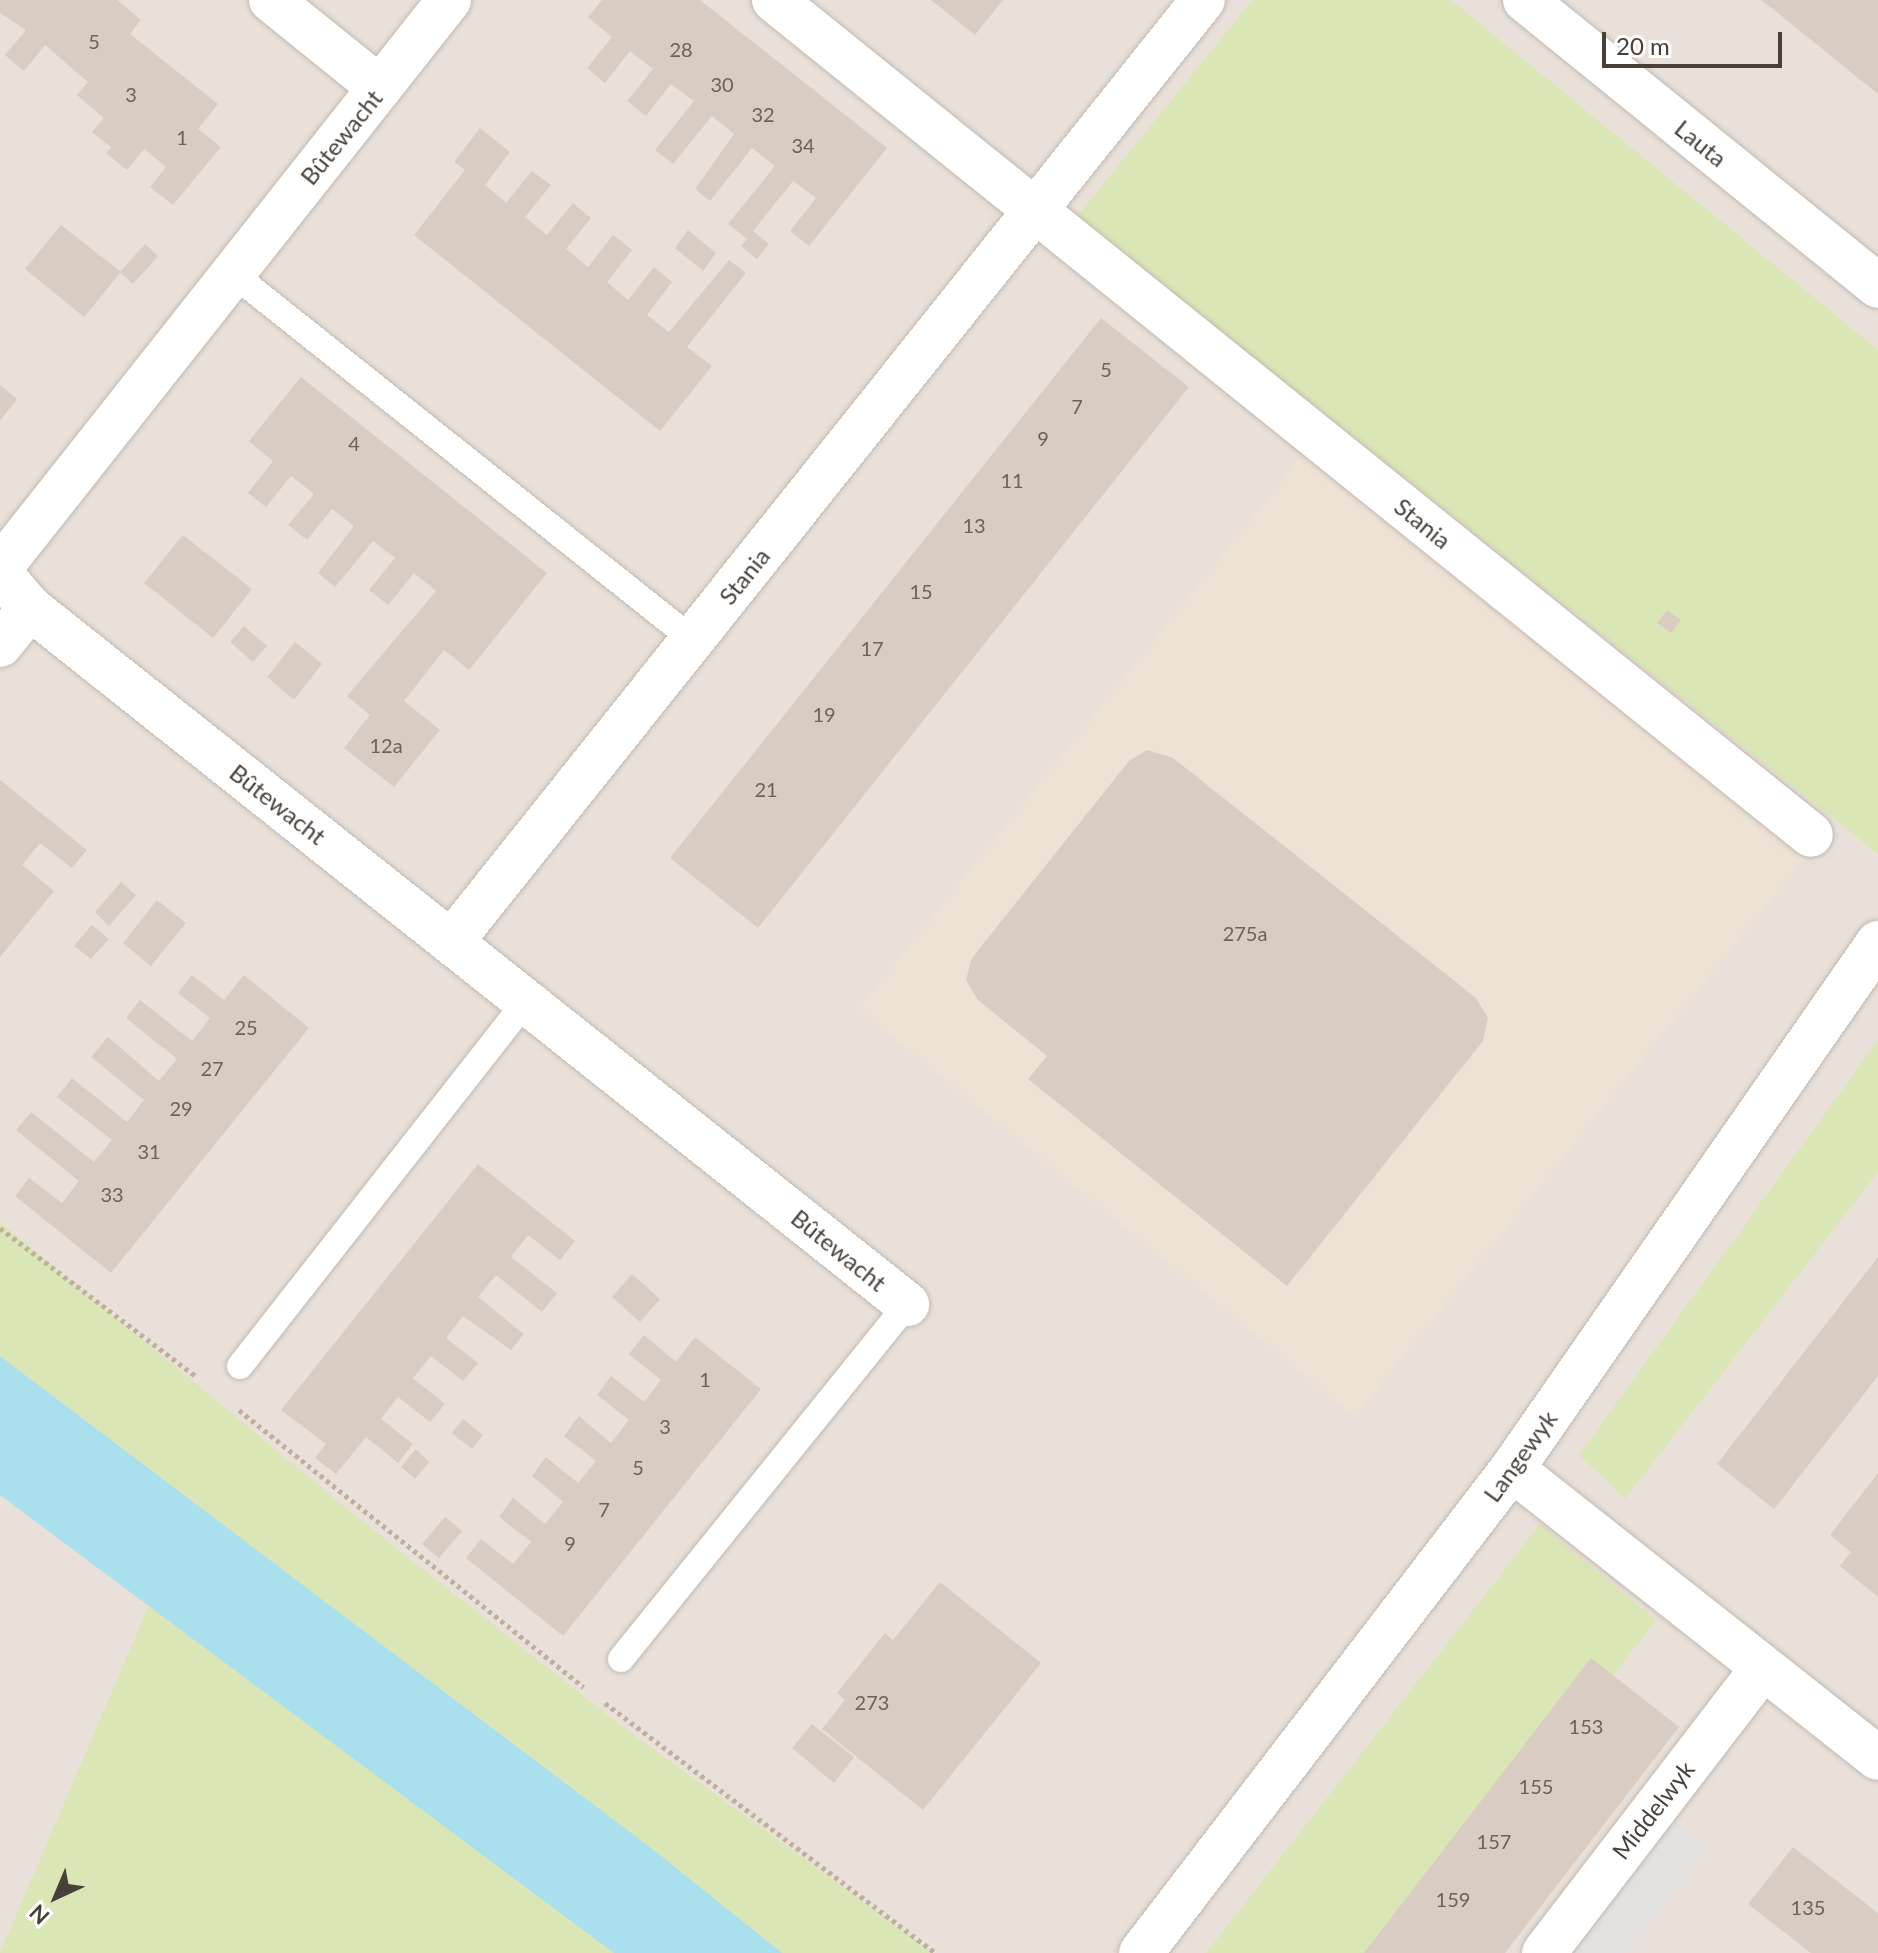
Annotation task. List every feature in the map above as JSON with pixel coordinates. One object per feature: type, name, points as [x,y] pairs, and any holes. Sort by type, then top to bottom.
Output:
[{"type":"street","points":[[271,0],[380,88]]},
{"type":"street","name":"Bûtewacht","points":[[449,0],[0,570],[30,608],[528,999],[907,1304]]},
{"type":"street","name":"Stania","points":[[774,0],[1811,835]]},
{"type":"street","name":"Stania","points":[[452,941],[1203,0]]},
{"type":"street","name":"Lauta","points":[[1525,0],[1878,286]]},
{"type":"street","points":[[0,645],[30,608]]},
{"type":"street","name":"Langewyk","points":[[1141,1953],[1512,1469],[1878,943]]},
{"type":"street","points":[[1512,1469],[1878,1758]]},
{"type":"street","name":"Middelwyk","points":[[1544,1953],[1763,1668]]},
{"type":"lane","points":[[232,273],[693,640]]},
{"type":"lane","points":[[240,1366],[528,999]]},
{"type":"lane","name":"Bûtewacht","points":[[621,1659],[907,1304]]},
{"type":"path","points":[[0,1228],[205,1383]]},
{"type":"path","points":[[229,1402],[592,1693],[936,1953]]},
{"type":"shaded area","points":[[0,0],[1878,0],[1878,1953],[0,1953]]},
{"type":"shaded area","points":[[1304,453],[1806,857],[1355,1417],[858,1009]]},
{"type":"shaded area","points":[[1657,1806],[1707,1849],[1626,1953],[1544,1953]]},
{"type":"green space","points":[[1252,0],[1451,0],[1878,350],[1878,854],[1077,217]]},
{"type":"green space","points":[[1878,1040],[1878,1172],[1625,1499],[1579,1455]]},
{"type":"green space","points":[[0,1222],[363,1522],[620,1725],[934,1953],[782,1953],[655,1851],[0,1356]]},
{"type":"green space","points":[[1540,1524],[1656,1620],[1398,1953],[1206,1953]]},
{"type":"green space","points":[[149,1605],[614,1953],[0,1953]]},
{"type":"water","points":[[0,1356],[655,1851],[782,1953],[614,1953],[0,1495]]},
{"type":"building","points":[[0,0],[117,0],[141,20],[130,34],[218,104],[198,129],[221,147],[173,205],[150,187],[166,167],[144,149],[127,170],[106,153],[111,147],[92,132],[104,118],[77,95],[88,82],[45,45],[24,71],[5,55],[26,30],[0,13]]},
{"type":"building","points":[[602,0],[700,0],[887,148],[809,246],[790,231],[816,198],[793,181],[753,231],[769,244],[757,259],[741,246],[747,239],[728,224],[775,166],[752,148],[710,201],[695,189],[734,134],[712,116],[673,164],[655,150],[694,101],[671,84],[646,116],[627,101],[653,69],[630,51],[605,83],[587,68],[612,37],[588,17]]},
{"type":"building","points":[[931,0],[1003,0],[975,35]]},
{"type":"building","points":[[1761,0],[1878,0],[1878,94],[1784,18]]},
{"type":"building","points":[[480,128],[510,152],[485,185],[506,203],[532,171],[551,185],[525,217],[547,235],[573,203],[591,218],[566,249],[588,267],[613,235],[632,250],[607,282],[628,300],[654,267],[672,282],[647,315],[669,332],[729,260],[746,273],[687,347],[712,366],[660,431],[414,235],[465,170],[454,162]]},
{"type":"building","points":[[61,225],[121,272],[84,317],[25,269]]},
{"type":"building","points":[[688,230],[716,253],[703,271],[675,248]]},
{"type":"building","points":[[145,244],[158,256],[133,284],[120,272]]},
{"type":"building","points":[[1101,318],[1189,387],[758,928],[670,858]]},
{"type":"building","points":[[301,377],[547,573],[469,670],[444,650],[404,701],[440,730],[394,787],[344,748],[370,715],[347,696],[436,591],[414,573],[388,605],[369,590],[395,558],[373,541],[335,587],[318,573],[354,526],[332,509],[307,540],[288,525],[314,494],[291,476],[266,507],[248,493],[273,461],[249,441]]},
{"type":"building","points":[[0,385],[17,399],[0,421]]},
{"type":"building","points":[[183,535],[252,589],[213,638],[144,583]]},
{"type":"building","points":[[1667,610],[1681,620],[1671,633],[1657,623]]},
{"type":"building","points":[[244,626],[267,646],[253,662],[230,642]]},
{"type":"building","points":[[295,642],[322,664],[294,700],[267,677]]},
{"type":"building","points":[[1147,750],[1173,758],[1476,998],[1488,1018],[1483,1041],[1287,1286],[1028,1079],[1047,1056],[978,1000],[966,980],[972,958],[1129,761]]},
{"type":"building","points":[[0,780],[87,850],[72,868],[40,843],[22,865],[54,891],[0,957]]},
{"type":"building","points":[[121,882],[136,895],[109,926],[95,912]]},
{"type":"building","points":[[157,900],[186,923],[151,966],[123,943]]},
{"type":"building","points":[[92,925],[109,939],[91,959],[74,946]]},
{"type":"building","points":[[192,975],[224,1000],[244,975],[309,1028],[111,1273],[15,1196],[29,1178],[62,1203],[79,1181],[16,1130],[31,1112],[94,1162],[112,1140],[57,1097],[72,1078],[127,1122],[144,1100],[91,1057],[108,1037],[159,1081],[177,1059],[126,1018],[140,1000],[192,1041],[210,1018],[178,993]]},
{"type":"building","points":[[478,1164],[575,1241],[560,1260],[528,1235],[511,1257],[557,1293],[542,1312],[496,1275],[478,1297],[524,1334],[511,1350],[463,1316],[446,1338],[478,1363],[463,1381],[431,1356],[413,1378],[445,1404],[430,1422],[398,1397],[381,1419],[413,1444],[398,1463],[366,1437],[336,1474],[315,1458],[326,1444],[281,1410]]},
{"type":"building","points":[[1878,1257],[1878,1376],[1774,1509],[1717,1464]]},
{"type":"building","points":[[632,1274],[660,1299],[640,1322],[612,1297]]},
{"type":"building","points":[[644,1335],[676,1362],[695,1337],[761,1389],[563,1636],[466,1558],[481,1539],[513,1564],[531,1542],[499,1517],[513,1498],[545,1524],[563,1502],[532,1476],[546,1457],[578,1483],[596,1461],[564,1436],[579,1416],[611,1443],[629,1420],[597,1395],[611,1376],[644,1402],[661,1380],[629,1354]]},
{"type":"building","points":[[463,1419],[483,1435],[472,1449],[452,1433]]},
{"type":"building","points":[[416,1449],[429,1462],[415,1479],[401,1467]]},
{"type":"building","points":[[1878,1473],[1878,1597],[1840,1566],[1851,1552],[1830,1535]]},
{"type":"building","points":[[445,1517],[462,1531],[439,1558],[422,1544]]},
{"type":"building","points":[[940,1582],[1041,1663],[923,1810],[822,1729],[845,1700],[837,1693],[885,1633],[893,1640]]},
{"type":"building","points":[[1591,1658],[1679,1727],[1505,1953],[1364,1953]]},
{"type":"building","points":[[812,1724],[854,1757],[834,1783],[792,1748]]},
{"type":"building","points":[[1793,1847],[1878,1913],[1878,1953],[1811,1953],[1748,1904]]}]
